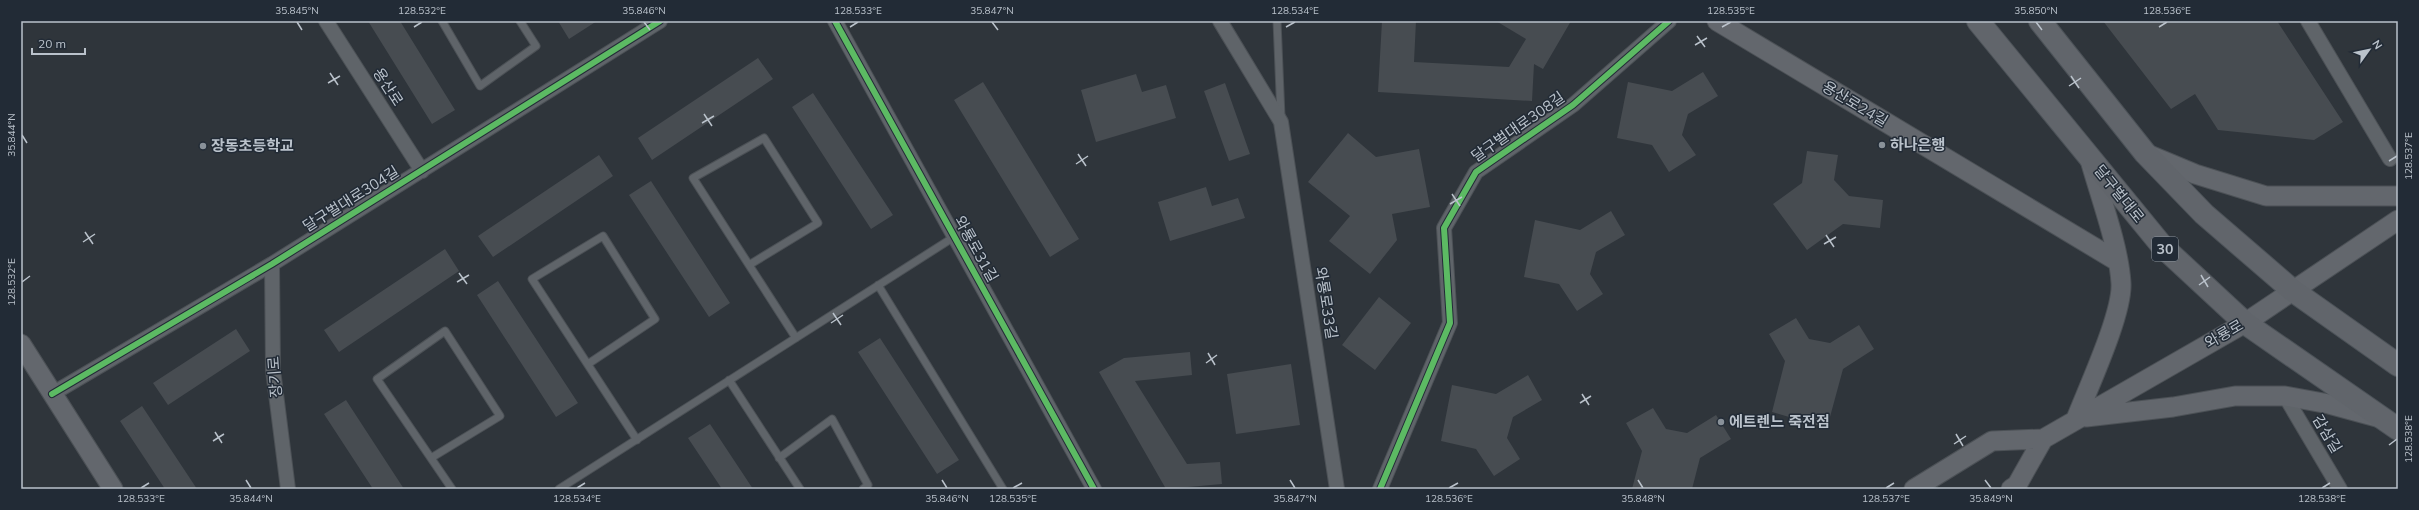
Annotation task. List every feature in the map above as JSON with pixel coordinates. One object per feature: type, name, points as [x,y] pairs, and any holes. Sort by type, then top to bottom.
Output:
[{"type":"main road","name":"용산로24길","points":[[1717,21],[2117,261]]},
{"type":"main road","name":"달구벌대로","points":[[1978,21],[2163,247],[2245,323],[2390,423]]},
{"type":"main road","points":[[2040,21],[2145,153],[2204,214],[2292,290],[2398,364]]},
{"type":"main road","points":[[2145,153],[2195,174],[2266,196],[2398,196]]},
{"type":"main road","points":[[2090,159],[2117,261],[2121,284],[2118,308],[2076,419],[2173,407],[2235,396],[2285,396],[2329,404],[2390,423]]},
{"type":"main road","name":"와룡로","points":[[2011,489],[2017,485],[2044,439],[2076,419],[2245,323],[2398,220]]},
{"type":"main road","points":[[21,344],[113,489]]},
{"type":"main road","name":"와룡로","points":[[1914,489],[1992,441],[2044,439]]},
{"type":"street","name":"용산로","points":[[326,21],[422,170]]},
{"type":"street","name":"달구벌대로304길","points":[[52,394],[272,264],[660,21]]},
{"type":"street","name":"와룡로31길","points":[[835,21],[1094,489]]},
{"type":"street","name":"와룡로33길","points":[[1220,21],[1281,122],[1337,489]]},
{"type":"street","name":"달구벌대로308길","points":[[1380,489],[1450,323],[1444,228],[1476,172],[1573,105],[1669,21]]},
{"type":"street","points":[[2308,21],[2390,159]]},
{"type":"street","name":"장기로","points":[[272,264],[273,370],[285,482],[288,489]]},
{"type":"street","name":"감삼길","points":[[2285,396],[2340,489]]},
{"type":"lane","points":[[442,21],[480,86],[536,46],[520,21]]},
{"type":"lane","name":"와룡로33길","points":[[1277,21],[1281,122]]},
{"type":"lane","points":[[749,265],[818,222],[764,138],[694,178],[749,265],[796,338]]},
{"type":"lane","points":[[588,364],[655,319],[603,236],[532,279],[637,440]]},
{"type":"lane","points":[[563,488],[729,380],[954,237]]},
{"type":"lane","points":[[878,285],[1003,489]]},
{"type":"lane","points":[[431,458],[500,416],[445,331],[377,379],[452,489]]},
{"type":"lane","points":[[729,380],[800,489]]},
{"type":"lane","points":[[779,458],[832,419],[868,485],[863,489]]},
{"type":"building","points":[[368,21],[400,21],[455,110],[432,124]]},
{"type":"building","points":[[558,21],[597,21],[569,39]]},
{"type":"building","points":[[1382,21],[1416,21],[1414,62],[1509,67],[1526,39],[1496,21],[1571,21],[1543,69],[1534,64],[1532,101],[1378,92]]},
{"type":"building","points":[[2103,21],[2277,21],[2343,122],[2314,140],[2218,130],[2195,94],[2171,109]]},
{"type":"building","points":[[758,58],[773,79],[652,160],[638,138]]},
{"type":"building","points":[[1703,72],[1718,96],[1688,114],[1682,135],[1696,155],[1669,172],[1652,145],[1617,138],[1628,82],[1672,91]]},
{"type":"building","points":[[1136,74],[1142,92],[1166,85],[1176,118],[1096,142],[1081,90]]},
{"type":"building","points":[[983,82],[1079,239],[1050,257],[954,100]]},
{"type":"building","points":[[1225,83],[1250,154],[1229,161],[1204,91]]},
{"type":"building","points":[[813,93],[893,215],[871,229],[792,107]]},
{"type":"building","points":[[1348,133],[1376,157],[1419,149],[1430,207],[1392,214],[1397,240],[1370,274],[1329,241],[1350,216],[1308,182]]},
{"type":"building","points":[[1807,151],[1838,155],[1834,180],[1849,196],[1883,200],[1880,228],[1843,224],[1807,250],[1773,204],[1802,183]]},
{"type":"building","points":[[599,155],[613,176],[493,257],[478,236]]},
{"type":"building","points":[[651,181],[730,303],[709,317],[629,195]]},
{"type":"building","points":[[1206,187],[1212,206],[1238,198],[1245,218],[1170,241],[1158,202]]},
{"type":"building","points":[[1611,211],[1625,235],[1596,252],[1590,274],[1603,294],[1577,311],[1559,284],[1524,277],[1535,220],[1580,230]]},
{"type":"building","points":[[445,249],[459,271],[339,352],[324,330]]},
{"type":"building","points":[[498,281],[578,403],[556,417],[477,295]]},
{"type":"building","points":[[1379,297],[1411,323],[1375,370],[1342,345]]},
{"type":"building","points":[[1796,318],[1809,339],[1830,343],[1859,325],[1874,349],[1843,369],[1827,428],[1772,412],[1785,361],[1769,334]]},
{"type":"building","points":[[236,329],[250,351],[168,405],[153,383]]},
{"type":"building","points":[[880,338],[959,460],[937,474],[858,352]]},
{"type":"building","points":[[1190,352],[1192,375],[1135,381],[1187,464],[1220,462],[1222,484],[1166,489],[1099,372],[1124,358]]},
{"type":"building","points":[[1291,364],[1300,425],[1236,434],[1227,374]]},
{"type":"building","points":[[1528,375],[1542,400],[1513,417],[1507,438],[1520,459],[1494,476],[1476,449],[1441,441],[1452,385],[1496,394]]},
{"type":"building","points":[[346,400],[404,489],[373,489],[324,414]]},
{"type":"building","points":[[142,406],[197,489],[165,489],[120,421]]},
{"type":"building","points":[[1653,408],[1666,429],[1687,433],[1716,415],[1731,439],[1700,458],[1692,489],[1632,489],[1642,451],[1626,423]]},
{"type":"building","points":[[710,424],[753,489],[722,489],[688,438]]},
{"type":"cycle path","points":[[52,394],[272,264],[660,21]]},
{"type":"cycle path","points":[[835,21],[1094,489]]},
{"type":"cycle path","points":[[1380,489],[1450,323],[1444,228],[1476,172],[1573,105],[1669,21]]},
{"type":"place","name":"하나은행","points":[[1882,145]]},
{"type":"place","name":"장동초등학교","points":[[203,146]]},
{"type":"place","name":"에트렌느 죽전점","points":[[1721,422]]}]
